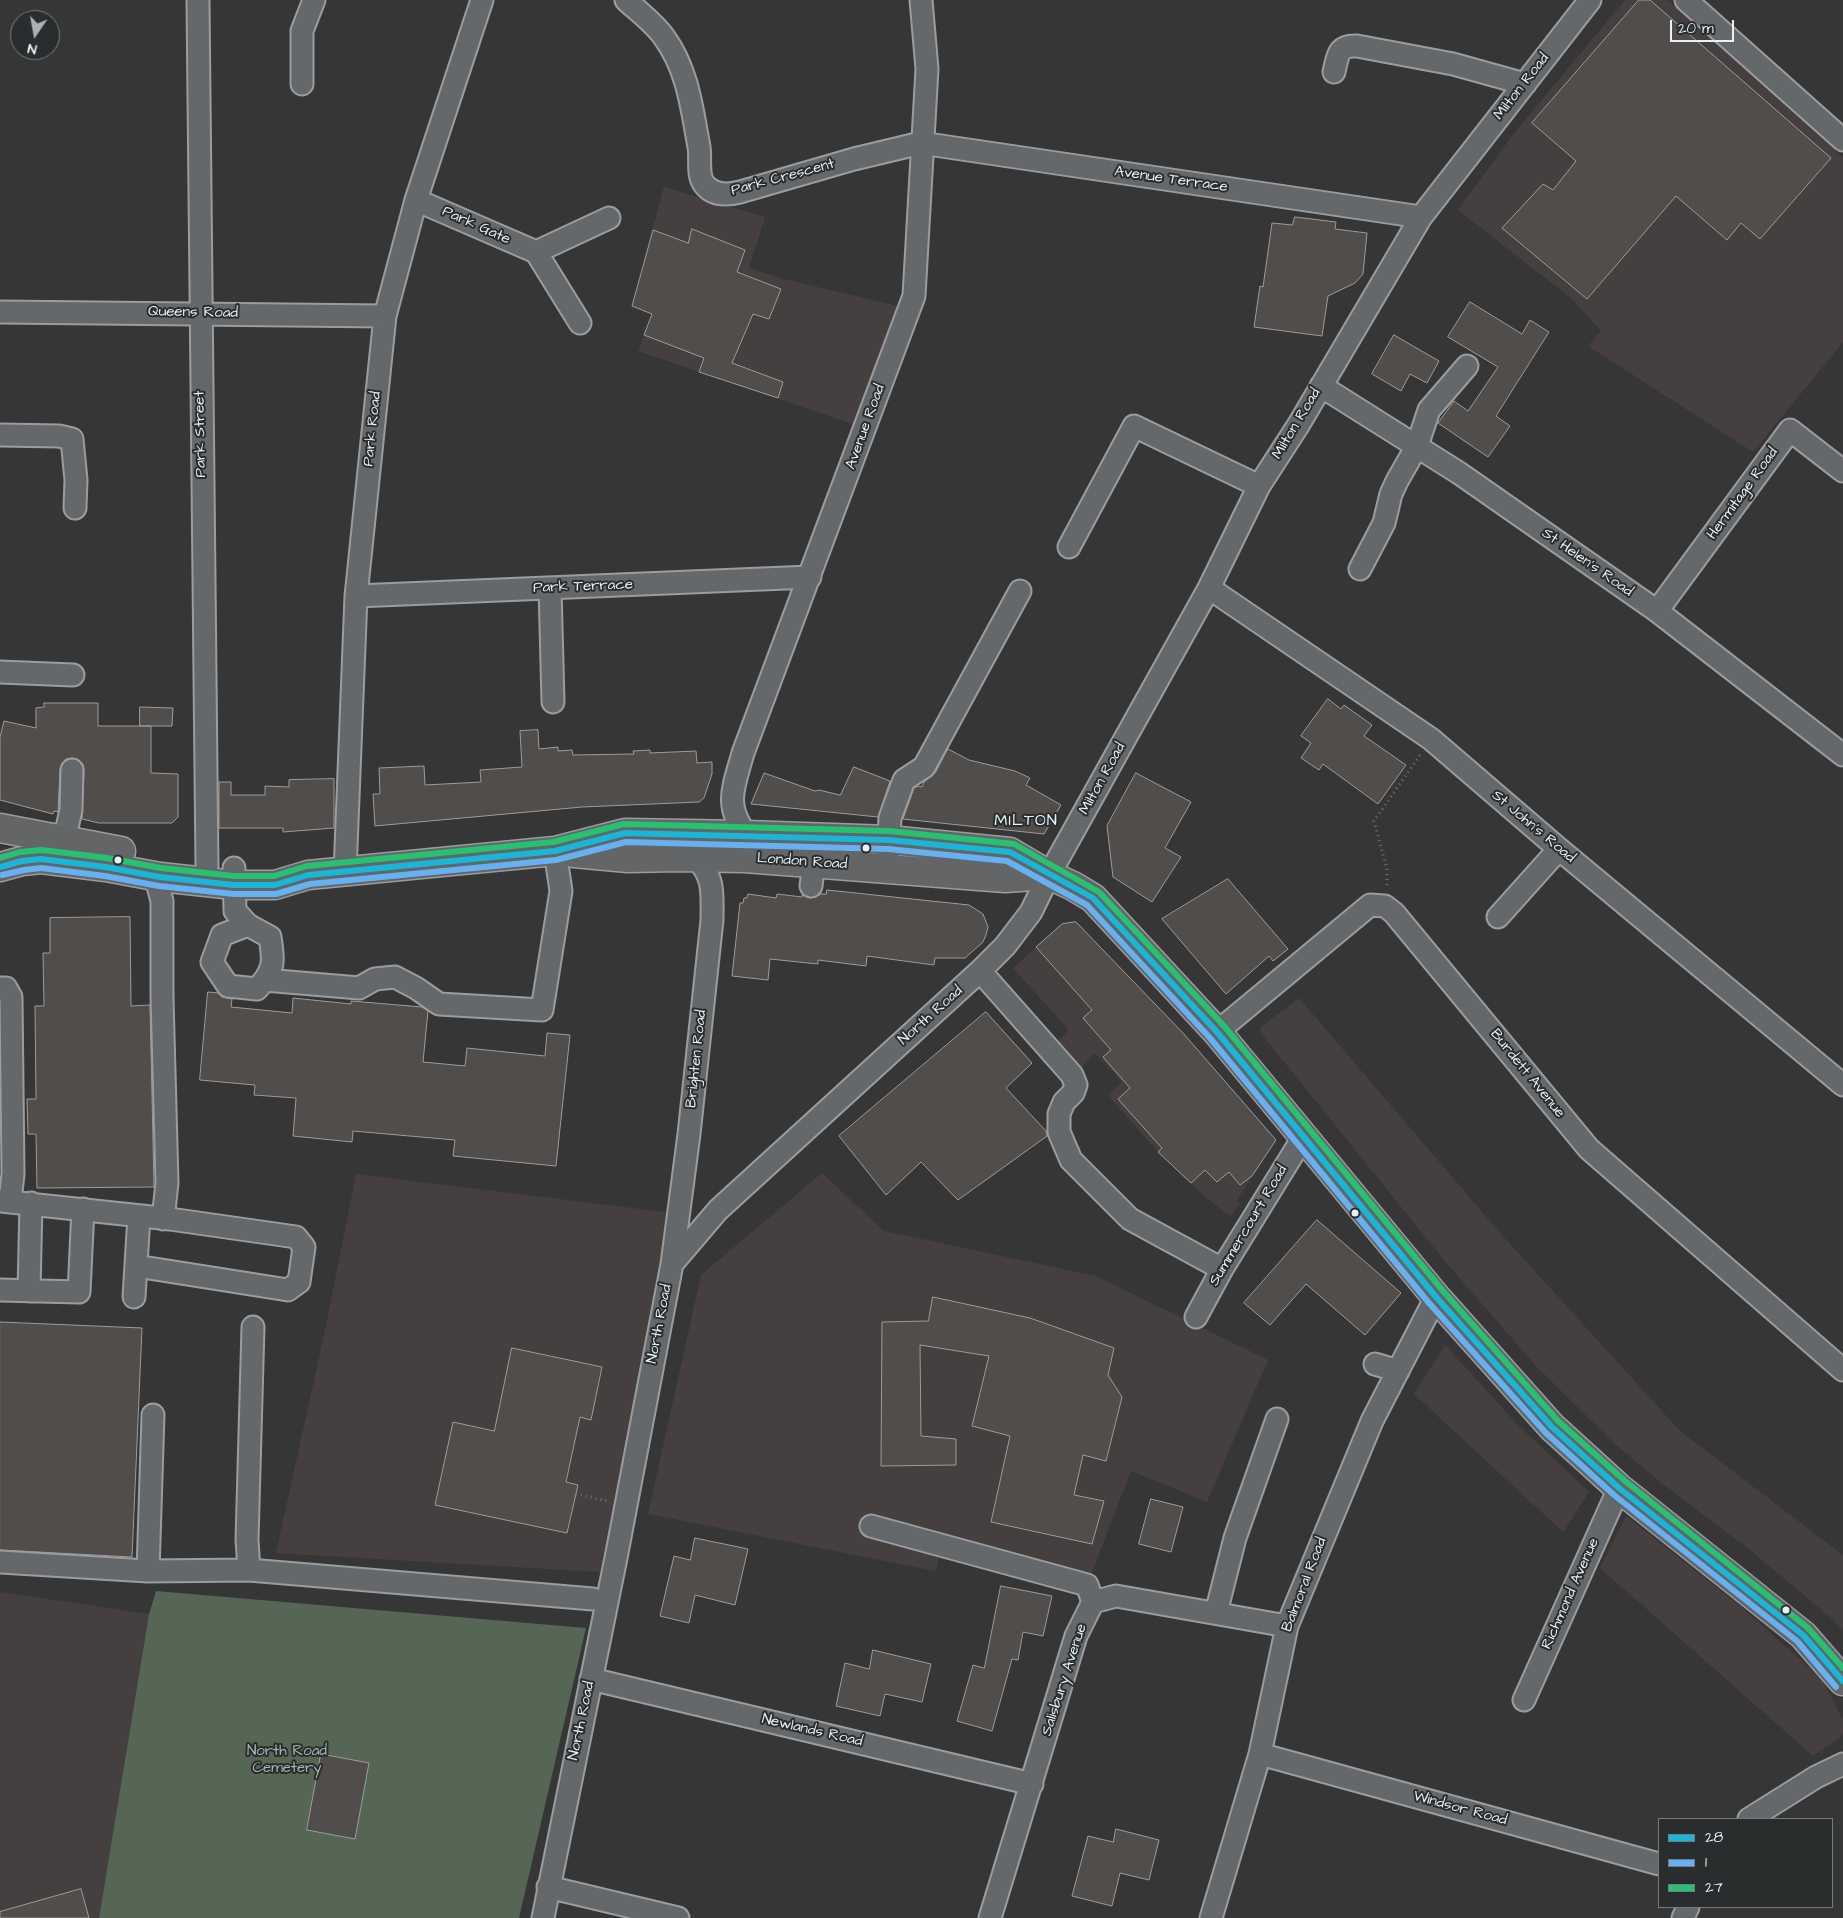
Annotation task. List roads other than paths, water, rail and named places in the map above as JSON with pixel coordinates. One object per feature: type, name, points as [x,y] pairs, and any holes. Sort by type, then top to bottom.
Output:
[{"type":"main road","name":"London Road","points":[[0,828],[207,867],[234,877]]},
{"type":"main road","name":"London Road","points":[[0,867],[22,861],[41,859],[152,875],[234,877],[281,870],[308,875],[345,873],[555,851],[624,833],[889,840],[1010,852],[1049,876],[1073,886],[1093,898],[1217,1032],[1436,1297],[1552,1427],[1618,1488],[1803,1635],[1843,1681]]},
{"type":"main road","name":"London Road","points":[[555,851],[628,858],[696,858],[812,874],[888,869],[1005,878],[1049,876]]},
{"type":"street","name":"Park Street","points":[[198,0],[207,867]]},
{"type":"street","points":[[302,84],[302,31],[314,0]]},
{"type":"street","name":"Park Road","points":[[345,873],[356,596],[385,316],[416,200],[482,0]]},
{"type":"street","name":"Park Crescent","points":[[626,0],[664,38],[687,82],[700,155],[700,173],[704,184],[713,192],[727,195],[740,192],[845,161],[922,143]]},
{"type":"street","name":"Avenue Road","points":[[747,835],[739,826],[732,799],[743,753],[914,296],[927,69],[921,0]]},
{"type":"street","name":"Milton Road","points":[[1049,876],[1208,588],[1259,486],[1421,217],[1590,0]]},
{"type":"street","points":[[1686,0],[1843,140]]},
{"type":"street","points":[[1334,72],[1338,54],[1342,49],[1348,46],[1357,46],[1453,64],[1525,84]]},
{"type":"street","name":"Avenue Terrace","points":[[922,143],[1421,217]]},
{"type":"street","name":"Park Gate","points":[[416,200],[536,252]]},
{"type":"street","points":[[580,323],[536,252],[609,218]]},
{"type":"street","name":"Queens Road","points":[[0,312],[385,316]]},
{"type":"street","points":[[1360,569],[1384,523],[1391,494],[1417,446],[1429,410],[1467,366]]},
{"type":"street","name":"St Helen's Road","points":[[1320,386],[1459,473],[1656,611],[1843,755]]},
{"type":"street","points":[[1069,547],[1134,426],[1259,486]]},
{"type":"street","name":"Hermitage Road","points":[[1656,611],[1790,430],[1843,472]]},
{"type":"street","points":[[0,435],[72,438],[76,480],[76,508]]},
{"type":"street","name":"Park Terrace","points":[[356,596],[810,577]]},
{"type":"street","points":[[550,588],[553,702]]},
{"type":"street","name":"St John's Road","points":[[1208,588],[1431,739],[1559,849],[1843,1086]]},
{"type":"street","points":[[888,869],[890,818],[904,780],[924,767],[1020,591]]},
{"type":"street","points":[[0,672],[73,675]]},
{"type":"street","points":[[64,841],[70,810],[72,770]]},
{"type":"street","points":[[1498,917],[1559,849]]},
{"type":"street","points":[[265,980],[359,988],[375,979],[396,977],[439,1004],[542,1010],[561,891],[555,851]]},
{"type":"street","name":"Brighten Road","points":[[672,1264],[690,1124],[712,920],[712,889],[709,876],[704,866],[696,858]]},
{"type":"street","points":[[152,875],[158,886],[162,902],[162,996],[167,1183],[163,1219]]},
{"type":"street","name":"North Road","points":[[543,1918],[626,1505],[672,1264],[718,1210],[1005,946],[1031,912],[1049,876]]},
{"type":"street","points":[[234,877],[235,911],[248,925],[270,937],[274,960],[265,980],[257,989],[228,986],[212,962],[222,935],[248,925]]},
{"type":"street","name":"Burdett Avenue","points":[[1217,1032],[1370,905],[1385,906],[1394,913],[1589,1150],[1843,1370]]},
{"type":"street","points":[[980,971],[1072,1075],[1076,1085],[1073,1092],[1064,1102],[1059,1114],[1059,1132],[1071,1160],[1130,1218],[1222,1269]]},
{"type":"street","points":[[0,988],[6,988],[11,997],[5,1201],[139,1216],[296,1237],[304,1247],[299,1282],[288,1290],[136,1266]]},
{"type":"street","name":"Summercourt Road","points":[[1196,1317],[1222,1269],[1304,1136]]},
{"type":"street","points":[[28,1291],[31,1203]]},
{"type":"street","points":[[0,1290],[79,1292],[83,1210]]},
{"type":"street","points":[[134,1297],[139,1216]]},
{"type":"street","name":"Balmoral Road","points":[[1211,1918],[1260,1754],[1287,1626],[1372,1420],[1436,1297]]},
{"type":"street","points":[[249,1570],[253,1327]]},
{"type":"street","points":[[1375,1364],[1398,1371]]},
{"type":"street","points":[[148,1571],[152,1415]]},
{"type":"street","points":[[1216,1613],[1235,1538],[1277,1419]]},
{"type":"street","name":"Richmond Avenue","points":[[1524,1700],[1618,1488]]},
{"type":"street","points":[[871,1526],[1087,1585],[1093,1602],[1116,1596],[1287,1626]]},
{"type":"street","points":[[0,1562],[148,1571],[249,1570],[593,1599]]},
{"type":"street","name":"Salisbury Avenue","points":[[990,1918],[1076,1636],[1093,1602]]},
{"type":"street","name":"Newlands Road","points":[[591,1679],[1032,1784]]},
{"type":"street","name":"Windsor Road","points":[[1260,1754],[1658,1864]]},
{"type":"street","points":[[1751,1818],[1826,1771],[1843,1764]]},
{"type":"street","points":[[548,1887],[678,1918]]},
{"type":"district","name":"MILTON","points":[[1026,822]]},
{"type":"park label","name":"North Road Cemetery","points":[[287,1760]]}]
